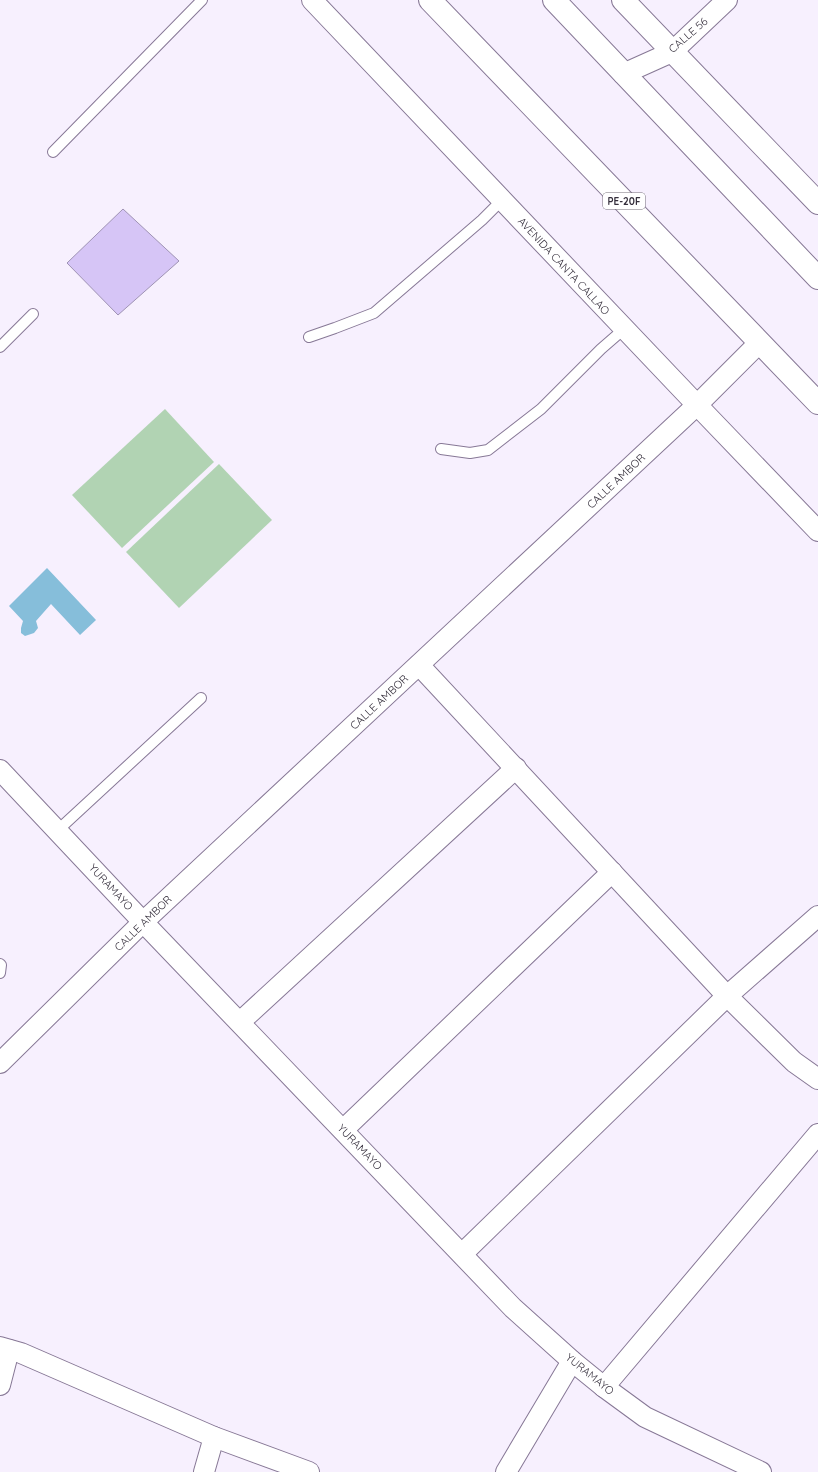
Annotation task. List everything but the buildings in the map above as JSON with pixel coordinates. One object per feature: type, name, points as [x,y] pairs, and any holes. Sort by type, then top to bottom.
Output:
[{"type":"main road","name":"PE-20F","points":[[430,0],[818,403]]},
{"type":"main road","points":[[554,0],[818,278]]},
{"type":"main road","points":[[623,0],[818,203]]},
{"type":"street","name":"AVENIDA CANTA CALLAO","points":[[312,0],[697,406],[818,531]]},
{"type":"street","name":"CALLE 56","points":[[623,74],[672,52],[727,0]]},
{"type":"street","name":"CALLE AMBOR","points":[[0,1063],[143,922],[697,406],[760,342]]},
{"type":"street","points":[[419,665],[727,996],[794,1062],[818,1079]]},
{"type":"street","points":[[240,1022],[516,768]]},
{"type":"street","name":"YURAMAYO","points":[[0,770],[143,922],[513,1308],[572,1361],[645,1417],[761,1472]]},
{"type":"street","points":[[343,1130],[612,872]]},
{"type":"street","points":[[462,1254],[727,996],[818,916]]},
{"type":"street","points":[[604,1387],[818,1134]]},
{"type":"street","points":[[0,1384],[5,1349],[21,1353],[214,1437],[309,1472]]},
{"type":"street","points":[[506,1472],[572,1361]]},
{"type":"street","points":[[204,1472],[214,1437]]},
{"type":"lane","points":[[54,152],[202,0]]},
{"type":"lane","points":[[309,337],[374,313],[482,220],[502,200]]},
{"type":"lane","points":[[0,347],[33,314]]},
{"type":"lane","points":[[441,449],[470,453],[488,450],[541,409],[601,349],[624,329]]},
{"type":"lane","points":[[58,831],[201,698]]},
{"type":"lane","points":[[0,964],[0,973]]},
{"type":"green space","points":[[165,409],[214,462],[122,548],[72,495]]},
{"type":"green space","points":[[219,464],[272,520],[179,608],[126,552]]},
{"type":"water","points":[[47,568],[96,620],[80,635],[51,604],[36,621],[38,628],[34,633],[25,636],[21,633],[23,621],[9,606]]}]
